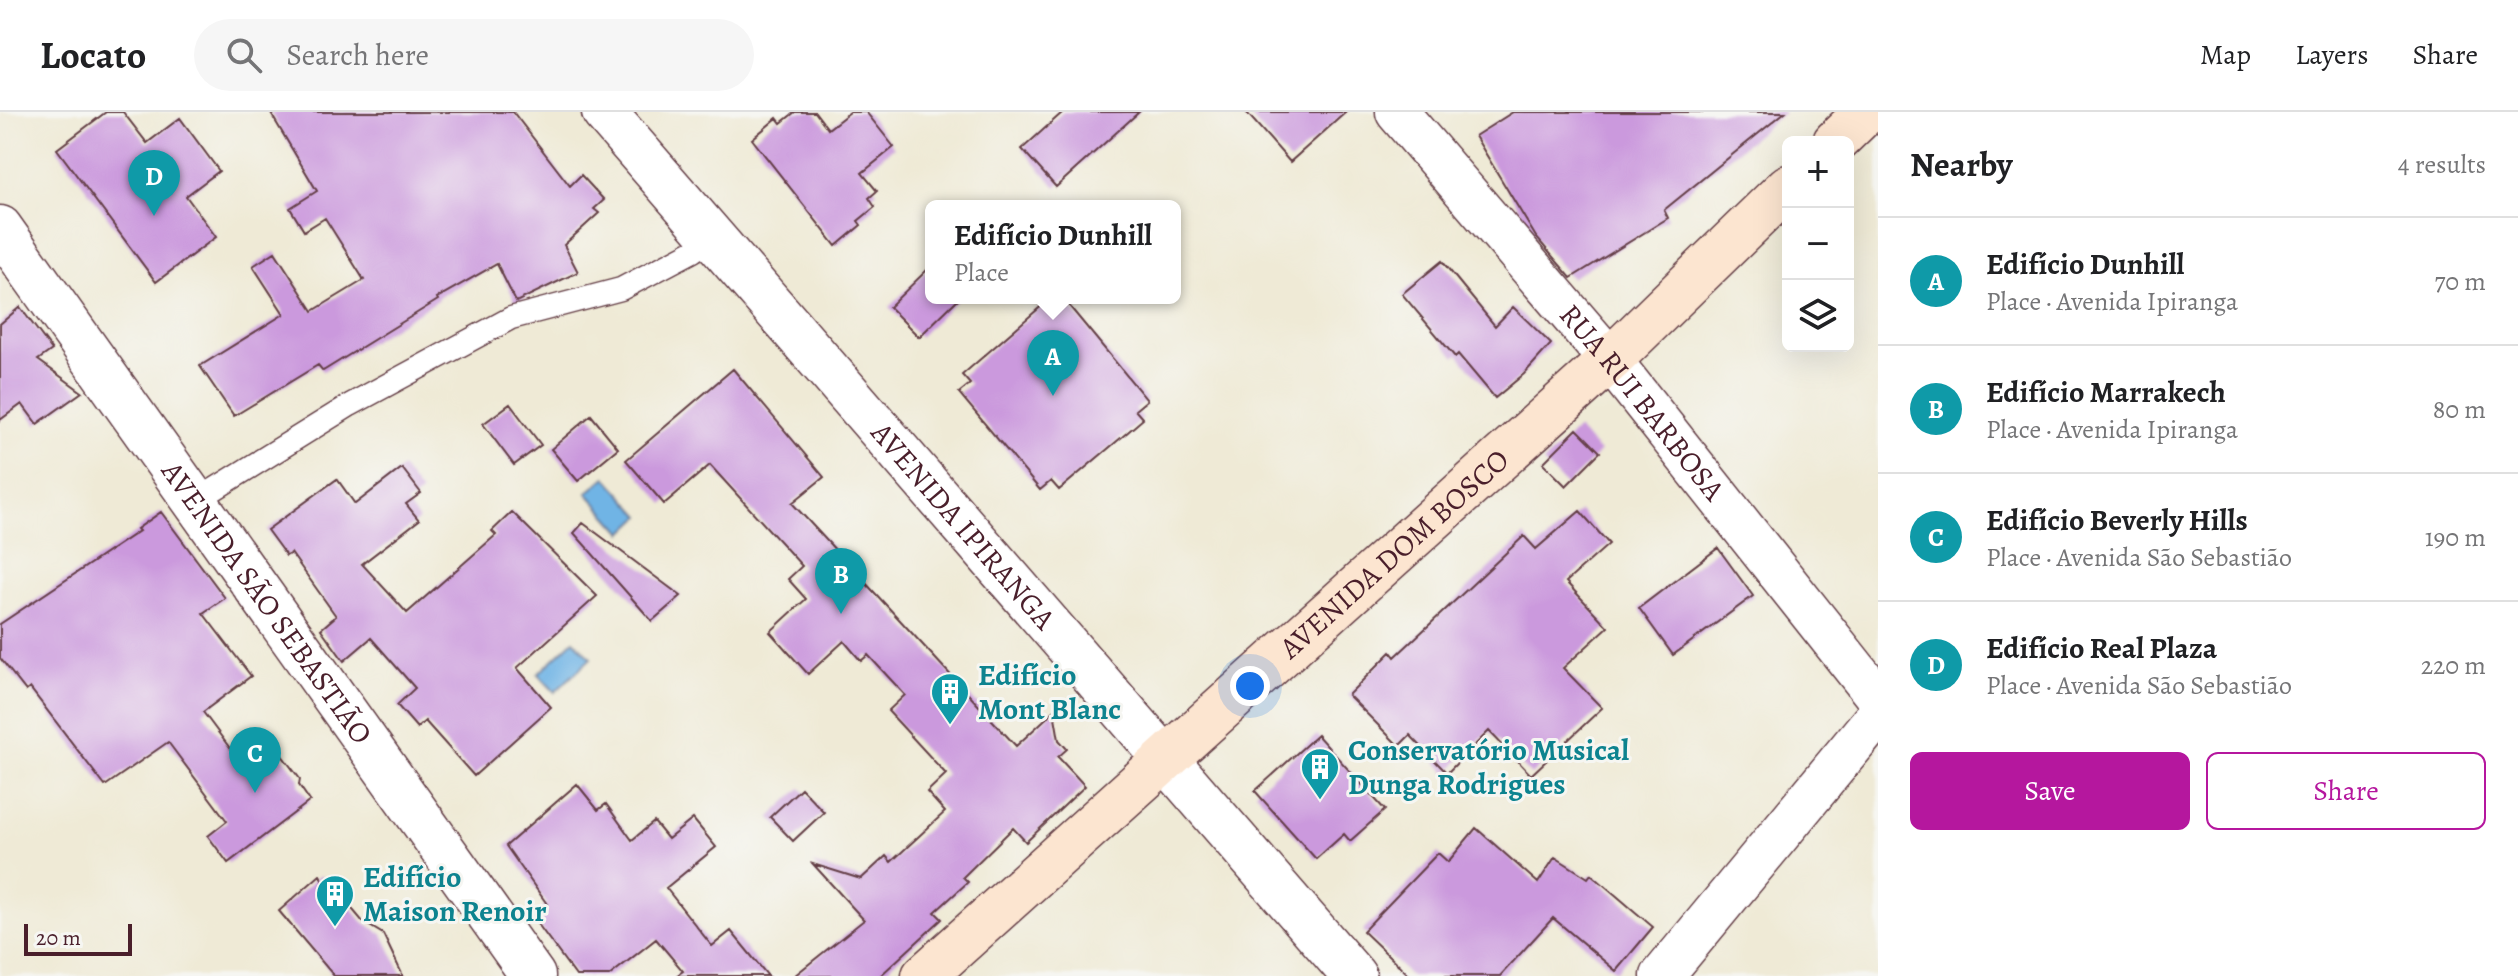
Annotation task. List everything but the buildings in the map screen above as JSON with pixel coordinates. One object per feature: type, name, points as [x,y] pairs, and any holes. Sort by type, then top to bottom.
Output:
[{"type":"main road","points":[[1841,136],[1866,112]]},
{"type":"main road","name":"AVENIDA DOM BOSCO","points":[[924,976],[1610,360],[1782,193]]},
{"type":"street","name":"AVENIDA IPIRANGA","points":[[604,112],[1354,976]]},
{"type":"street","name":"RUA RUI BARBOSA","points":[[1397,112],[1610,360],[1878,698]]},
{"type":"street","name":"AVENIDA SÃO SEBASTIÃO","points":[[0,228],[533,976]]},
{"type":"street","points":[[1662,976],[1878,715]]},
{"type":"lane","points":[[194,502],[350,405],[511,318],[621,289],[693,251],[712,237]]},
{"type":"water","points":[[606,477],[641,516],[623,533],[587,493]]},
{"type":"water","points":[[574,640],[591,658],[555,692],[538,674]]},
{"type":"place","name":"Edifício Real Plaza","points":[[154,216]]},
{"type":"place","name":"Edifício Dunhill","points":[[1053,396]]},
{"type":"place","name":"Edifício Marrakech","points":[[841,614]]},
{"type":"place","name":"Edifício Mont Blanc","points":[[950,726]]},
{"type":"place","name":"Edifício Beverly Hills","points":[[255,793]]},
{"type":"place","name":"Conservatório Musical Dunga Rodrigues","points":[[1320,801]]},
{"type":"place","name":"Edifício Maison Renoir","points":[[335,928]]}]
